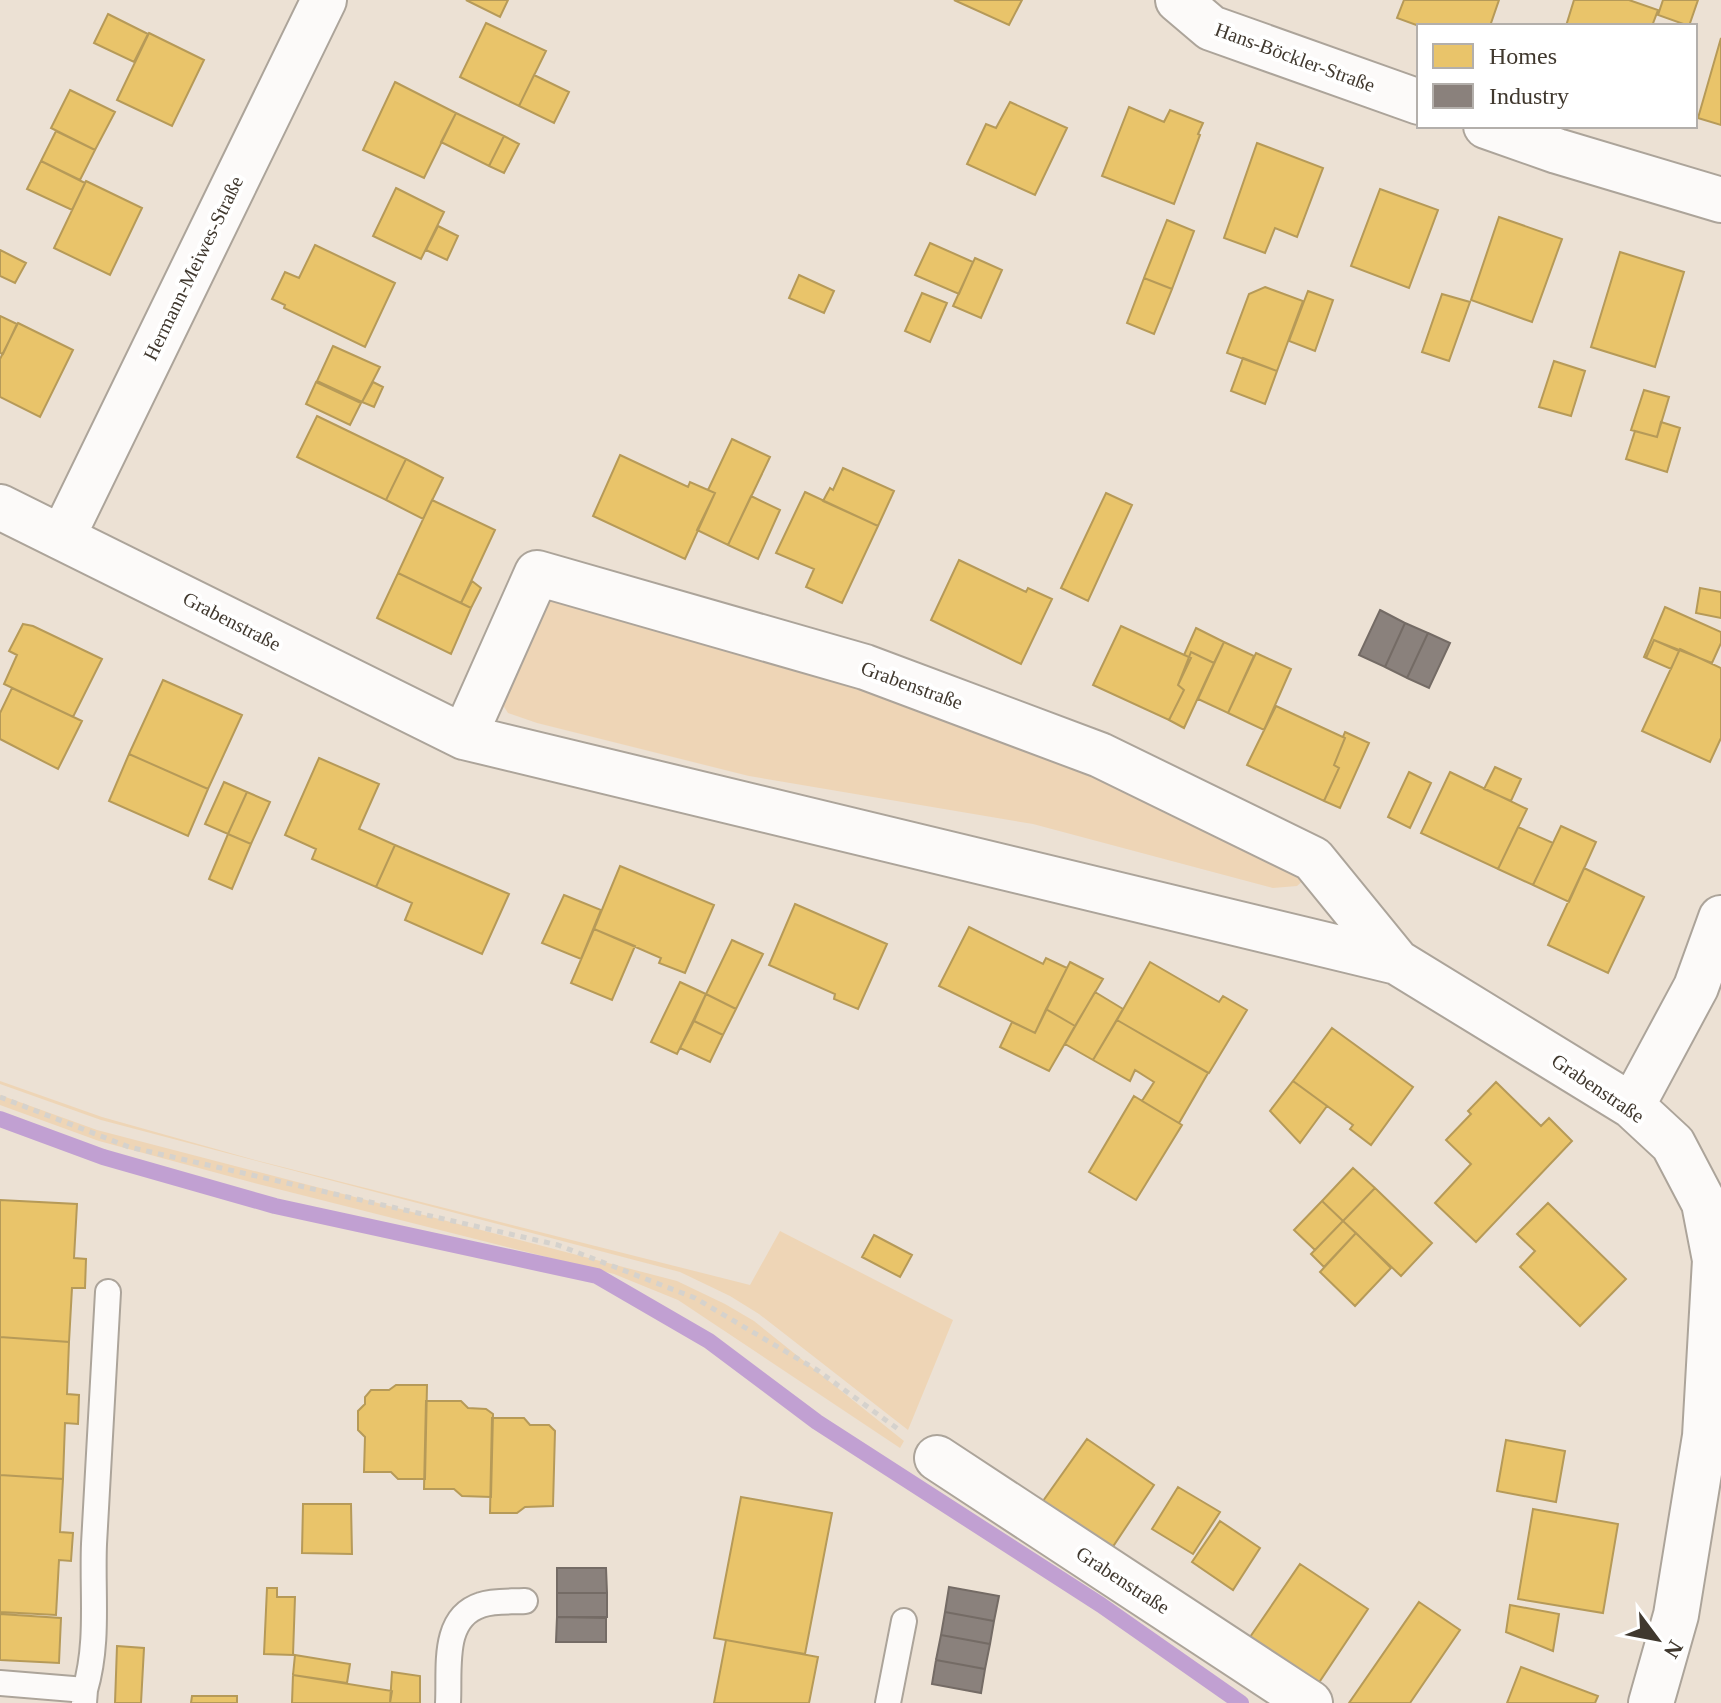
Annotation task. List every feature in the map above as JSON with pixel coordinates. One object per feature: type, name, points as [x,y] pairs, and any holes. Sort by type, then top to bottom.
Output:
[{"type":"street","name":"Hermann-Meiwes-Straße","points":[[63,536],[324,0]]},
{"type":"street","name":"Hans-Böckler-Straße","points":[[1178,0],[1211,28],[1417,101]]},
{"type":"street","points":[[1492,128],[1721,200]]},
{"type":"street","name":"Grabenstraße","points":[[0,507],[464,737],[1397,962],[1632,1106],[1673,1144],[1679,1155],[1704,1203],[1715,1260],[1705,1436],[1676,1615],[1651,1703]]},
{"type":"street","name":"Grabenstraße","points":[[464,737],[537,573],[865,667],[1100,755],[1313,859],[1397,962]]},
{"type":"street","points":[[1632,1106],[1696,987],[1721,918]]},
{"type":"street","name":"Grabenstraße","points":[[937,1458],[1310,1703]]},
{"type":"lane","points":[[0,1683],[85,1697],[95,1637],[94,1540],[108,1292]]},
{"type":"lane","points":[[448,1703],[452,1631],[462,1614],[483,1604],[525,1601]]},
{"type":"lane","points":[[888,1703],[904,1621]]},
{"type":"path","points":[[0,1097],[129,1147],[558,1245],[695,1298],[817,1370],[937,1458]]},
{"type":"shaded area","points":[[550,599],[585,602],[996,731],[1308,876],[1297,886],[1273,888],[1033,824],[749,776],[508,713],[501,702],[541,608]]},
{"type":"shaded area","points":[[0,1081],[102,1117],[255,1160],[750,1285],[780,1231],[953,1320],[908,1430],[759,1314],[680,1272],[101,1120],[0,1084]]},
{"type":"shaded area","points":[[0,1095],[97,1130],[677,1281],[754,1321],[904,1441],[900,1448],[678,1300],[614,1274],[99,1141],[0,1105]]},
{"type":"building: Homes","points":[[466,0],[508,0],[500,17]]},
{"type":"building: Homes","points":[[954,0],[1022,0],[1009,25]]},
{"type":"building: Homes","points":[[1404,0],[1499,0],[1491,24],[1417,25],[1397,18]]},
{"type":"building: Homes","points":[[1574,0],[1629,0],[1658,10],[1653,24],[1567,24]]},
{"type":"building: Homes","points":[[1663,0],[1698,0],[1690,24],[1658,15]]},
{"type":"building: Homes","points":[[108,14],[148,34],[134,62],[94,43]]},
{"type":"building: Homes","points":[[486,23],[546,51],[519,106],[460,77]]},
{"type":"building: Homes","points":[[149,33],[204,60],[172,126],[117,100]]},
{"type":"building: Homes","points":[[1721,38],[1721,125],[1698,118]]},
{"type":"building: Homes","points":[[534,75],[569,92],[554,123],[519,106]]},
{"type":"building: Homes","points":[[395,82],[456,113],[424,178],[363,150]]},
{"type":"building: Homes","points":[[70,90],[115,112],[95,150],[51,128]]},
{"type":"building: Homes","points":[[1010,102],[1067,128],[1035,195],[967,164],[986,124],[996,128]]},
{"type":"building: Homes","points":[[1129,107],[1164,122],[1170,110],[1203,123],[1174,204],[1102,176]]},
{"type":"building: Homes","points":[[456,113],[504,136],[489,166],[441,142]]},
{"type":"building: Homes","points":[[56,131],[95,150],[80,180],[41,161]]},
{"type":"building: Homes","points":[[504,136],[519,144],[504,173],[489,166]]},
{"type":"building: Homes","points":[[1257,143],[1323,168],[1297,237],[1275,228],[1265,253],[1224,238]]},
{"type":"building: Homes","points":[[41,161],[85,183],[72,210],[27,189]]},
{"type":"building: Homes","points":[[86,181],[142,208],[110,275],[54,248]]},
{"type":"building: Homes","points":[[396,188],[444,212],[421,259],[373,236]]},
{"type":"building: Homes","points":[[1380,189],[1438,210],[1409,288],[1351,266]]},
{"type":"building: Homes","points":[[1499,217],[1562,239],[1532,322],[1471,300]]},
{"type":"building: Homes","points":[[1167,220],[1194,231],[1172,289],[1144,278]]},
{"type":"building: Homes","points":[[438,226],[458,236],[447,260],[426,250]]},
{"type":"building: Homes","points":[[930,243],[973,262],[959,294],[915,275]]},
{"type":"building: Homes","points":[[315,245],[395,283],[365,347],[284,308],[285,305],[272,299],[285,272],[299,278]]},
{"type":"building: Homes","points":[[0,250],[26,263],[15,283],[0,276]]},
{"type":"building: Homes","points":[[1620,252],[1684,272],[1655,367],[1591,347]]},
{"type":"building: Homes","points":[[975,258],[1002,270],[981,318],[953,306]]},
{"type":"building: Homes","points":[[799,275],[834,291],[824,313],[789,298]]},
{"type":"building: Homes","points":[[1144,278],[1172,289],[1154,334],[1127,323]]},
{"type":"building: Homes","points":[[1265,287],[1303,301],[1277,371],[1227,353],[1249,294]]},
{"type":"building: Homes","points":[[1308,291],[1333,300],[1315,351],[1289,341]]},
{"type":"building: Homes","points":[[922,293],[947,303],[930,342],[905,331]]},
{"type":"building: Homes","points":[[1442,294],[1470,302],[1449,361],[1422,352]]},
{"type":"building: Homes","points":[[0,316],[17,324],[3,354],[0,353]]},
{"type":"building: Homes","points":[[18,323],[73,350],[40,417],[0,397],[0,359]]},
{"type":"building: Homes","points":[[333,346],[380,367],[362,402],[317,381]]},
{"type":"building: Homes","points":[[1243,358],[1277,371],[1265,404],[1231,391]]},
{"type":"building: Homes","points":[[1554,361],[1585,371],[1571,416],[1539,407]]},
{"type":"building: Homes","points":[[316,382],[361,403],[350,425],[306,404]]},
{"type":"building: Homes","points":[[373,382],[383,387],[374,407],[362,402]]},
{"type":"building: Homes","points":[[1644,390],[1669,397],[1657,437],[1631,430]]},
{"type":"building: Homes","points":[[317,416],[406,459],[386,500],[297,457]]},
{"type":"building: Homes","points":[[1661,422],[1680,428],[1667,472],[1626,459],[1635,431],[1657,437]]},
{"type":"building: Homes","points":[[732,439],[770,457],[728,545],[697,530],[715,493],[708,490]]},
{"type":"building: Homes","points":[[620,455],[688,487],[690,482],[715,493],[685,559],[593,516]]},
{"type":"building: Homes","points":[[406,459],[443,478],[423,519],[386,500]]},
{"type":"building: Homes","points":[[843,468],[894,491],[878,526],[823,501],[830,488],[833,490]]},
{"type":"building: Homes","points":[[805,492],[878,526],[842,603],[806,587],[814,569],[776,553]]},
{"type":"building: Homes","points":[[1106,493],[1132,505],[1088,601],[1061,588]]},
{"type":"building: Homes","points":[[751,496],[780,510],[758,559],[728,545]]},
{"type":"building: Homes","points":[[432,500],[495,530],[461,603],[398,573]]},
{"type":"building: Homes","points":[[959,560],[1026,592],[1028,588],[1052,599],[1021,664],[931,620]]},
{"type":"building: Homes","points":[[398,573],[471,608],[451,654],[377,618]]},
{"type":"building: Homes","points":[[472,581],[481,588],[471,608],[461,603]]},
{"type":"building: Homes","points":[[1700,588],[1721,592],[1721,618],[1696,613]]},
{"type":"building: Homes","points":[[1665,607],[1721,632],[1721,643],[1712,663],[1654,640],[1644,657]]},
{"type":"building: Homes","points":[[23,624],[102,659],[73,717],[4,684],[17,655],[9,651]]},
{"type":"building: Homes","points":[[1121,626],[1191,658],[1178,685],[1184,690],[1169,720],[1093,685]]},
{"type":"building: Homes","points":[[1196,628],[1224,642],[1214,663],[1191,652],[1189,657],[1184,655]]},
{"type":"building: Homes","points":[[1654,640],[1679,651],[1671,669],[1646,658]]},
{"type":"building: Homes","points":[[1224,642],[1254,656],[1228,713],[1198,699]]},
{"type":"building: Homes","points":[[1680,649],[1721,668],[1721,738],[1710,762],[1642,731]]},
{"type":"building: Homes","points":[[1191,652],[1214,663],[1184,728],[1169,720],[1184,690],[1178,685]]},
{"type":"building: Homes","points":[[1256,653],[1291,669],[1264,730],[1228,713]]},
{"type":"building: Homes","points":[[163,680],[242,715],[208,789],[129,754]]},
{"type":"building: Homes","points":[[12,688],[82,721],[58,769],[0,739],[0,713]]},
{"type":"building: Homes","points":[[1276,706],[1345,738],[1334,765],[1339,768],[1324,801],[1247,765]]},
{"type":"building: Homes","points":[[1345,732],[1369,743],[1340,808],[1324,801],[1339,768],[1334,765]]},
{"type":"building: Homes","points":[[129,754],[208,789],[188,836],[109,801]]},
{"type":"building: Homes","points":[[319,758],[379,784],[359,829],[395,845],[376,887],[312,859],[316,849],[285,835]]},
{"type":"building: Homes","points":[[1495,767],[1521,779],[1511,801],[1484,789]]},
{"type":"building: Homes","points":[[1409,772],[1431,783],[1410,828],[1388,817]]},
{"type":"building: Homes","points":[[1450,772],[1527,809],[1498,869],[1421,833]]},
{"type":"building: Homes","points":[[224,782],[247,792],[228,834],[205,824]]},
{"type":"building: Homes","points":[[247,792],[270,802],[251,844],[228,834]]},
{"type":"building: Homes","points":[[1561,826],[1596,842],[1569,902],[1533,885]]},
{"type":"building: Homes","points":[[1518,827],[1553,843],[1533,885],[1498,869]]},
{"type":"building: Homes","points":[[228,834],[251,844],[232,889],[209,879]]},
{"type":"building: Homes","points":[[395,845],[509,894],[482,954],[405,920],[412,903],[376,887]]},
{"type":"building: Homes","points":[[620,866],[714,905],[685,973],[659,963],[661,958],[594,929]]},
{"type":"building: Homes","points":[[1584,868],[1644,897],[1608,973],[1548,945]]},
{"type":"building: Homes","points":[[564,895],[601,910],[581,959],[542,943]]},
{"type":"building: Homes","points":[[795,904],[887,944],[858,1009],[834,999],[835,994],[769,965]]},
{"type":"building: Homes","points":[[969,927],[1043,964],[1046,958],[1067,968],[1035,1033],[939,986]]},
{"type":"building: Homes","points":[[594,929],[635,946],[612,1000],[571,983]]},
{"type":"building: Homes","points":[[732,940],[763,954],[736,1009],[706,994]]},
{"type":"building: Homes","points":[[1070,962],[1103,979],[1075,1026],[1046,1009]]},
{"type":"building: Homes","points":[[1150,962],[1219,1002],[1223,996],[1247,1010],[1209,1073],[1117,1020]]},
{"type":"building: Homes","points":[[680,982],[706,994],[677,1054],[651,1042]]},
{"type":"building: Homes","points":[[1095,992],[1123,1009],[1093,1060],[1065,1044]]},
{"type":"building: Homes","points":[[706,994],[736,1009],[723,1035],[694,1021]]},
{"type":"building: Homes","points":[[1046,1009],[1075,1026],[1049,1071],[1000,1047],[1012,1022],[1035,1033]]},
{"type":"building: Homes","points":[[1117,1020],[1208,1073],[1179,1123],[1142,1101],[1154,1082],[1135,1070],[1130,1081],[1093,1060]]},
{"type":"building: Homes","points":[[694,1021],[723,1035],[710,1062],[680,1048]]},
{"type":"building: Homes","points":[[1332,1028],[1413,1087],[1371,1145],[1350,1129],[1353,1125],[1293,1081]]},
{"type":"building: Homes","points":[[1293,1081],[1327,1106],[1300,1143],[1270,1111]]},
{"type":"building: Homes","points":[[1496,1082],[1541,1126],[1549,1118],[1572,1141],[1476,1242],[1435,1203],[1471,1164],[1446,1140]]},
{"type":"building: Homes","points":[[1134,1096],[1182,1125],[1136,1200],[1089,1172]]},
{"type":"building: Homes","points":[[1353,1168],[1375,1188],[1343,1221],[1322,1201]]},
{"type":"building: Homes","points":[[1375,1188],[1432,1243],[1401,1276],[1343,1221]]},
{"type":"building: Homes","points":[[0,1200],[77,1204],[74,1258],[86,1259],[85,1288],[72,1288],[69,1342],[0,1337]]},
{"type":"building: Homes","points":[[1322,1201],[1343,1221],[1315,1250],[1294,1230]]},
{"type":"building: Homes","points":[[1548,1203],[1626,1279],[1580,1326],[1520,1267],[1535,1251],[1517,1234]]},
{"type":"building: Homes","points":[[1343,1221],[1356,1233],[1324,1267],[1311,1254]]},
{"type":"building: Homes","points":[[1356,1233],[1391,1268],[1355,1306],[1320,1272]]},
{"type":"building: Homes","points":[[874,1235],[912,1255],[900,1277],[862,1257]]},
{"type":"building: Homes","points":[[0,1337],[69,1342],[67,1394],[79,1395],[78,1424],[65,1423],[63,1479],[0,1475]]},
{"type":"building: Homes","points":[[396,1385],[427,1385],[425,1479],[398,1479],[391,1472],[364,1472],[365,1437],[358,1430],[358,1411],[371,1390],[389,1390]]},
{"type":"building: Homes","points":[[426,1401],[461,1401],[468,1408],[486,1409],[493,1414],[491,1497],[462,1496],[454,1489],[424,1489]]},
{"type":"building: Homes","points":[[492,1418],[524,1418],[530,1425],[549,1425],[555,1431],[553,1506],[525,1507],[517,1513],[490,1513]]},
{"type":"building: Homes","points":[[1087,1439],[1154,1485],[1112,1548],[1043,1501]]},
{"type":"building: Homes","points":[[1506,1440],[1565,1451],[1556,1502],[1497,1491]]},
{"type":"building: Homes","points":[[0,1475],[63,1479],[60,1532],[73,1533],[71,1561],[59,1560],[56,1615],[0,1612]]},
{"type":"building: Homes","points":[[1178,1487],[1220,1512],[1193,1554],[1152,1529]]},
{"type":"building: Homes","points":[[741,1497],[832,1513],[805,1654],[714,1638]]},
{"type":"building: Homes","points":[[303,1504],[351,1504],[352,1554],[302,1553]]},
{"type":"building: Homes","points":[[1533,1509],[1618,1524],[1603,1613],[1518,1599]]},
{"type":"building: Homes","points":[[1220,1521],[1260,1548],[1233,1590],[1192,1562]]},
{"type":"building: Homes","points":[[1300,1564],[1368,1609],[1316,1687],[1248,1640]]},
{"type":"building: Homes","points":[[267,1588],[277,1588],[277,1597],[295,1597],[293,1655],[264,1654]]},
{"type":"building: Homes","points":[[1419,1602],[1460,1630],[1410,1703],[1349,1703]]},
{"type":"building: Homes","points":[[1510,1605],[1559,1614],[1553,1651],[1506,1632]]},
{"type":"building: Homes","points":[[0,1614],[61,1618],[59,1663],[0,1660]]},
{"type":"building: Homes","points":[[726,1640],[818,1657],[809,1703],[714,1703]]},
{"type":"building: Homes","points":[[117,1646],[144,1648],[141,1703],[115,1703]]},
{"type":"building: Homes","points":[[295,1655],[350,1664],[347,1683],[293,1675]]},
{"type":"building: Homes","points":[[1521,1667],[1598,1696],[1595,1703],[1507,1703]]},
{"type":"building: Homes","points":[[392,1672],[420,1676],[420,1703],[390,1703]]},
{"type":"building: Homes","points":[[293,1675],[392,1691],[390,1703],[292,1703]]},
{"type":"building: Homes","points":[[192,1696],[237,1696],[237,1703],[191,1703]]},
{"type":"building: Industry","points":[[1380,610],[1405,623],[1385,667],[1359,655]]},
{"type":"building: Industry","points":[[1405,623],[1428,633],[1407,678],[1385,667]]},
{"type":"building: Industry","points":[[1428,633],[1450,643],[1429,688],[1407,678]]},
{"type":"building: Industry","points":[[557,1568],[606,1568],[607,1593],[557,1593]]},
{"type":"building: Industry","points":[[949,1587],[999,1596],[994,1621],[945,1612]]},
{"type":"building: Industry","points":[[557,1593],[607,1593],[607,1617],[557,1617]]},
{"type":"building: Industry","points":[[945,1612],[994,1621],[990,1644],[941,1635]]},
{"type":"building: Industry","points":[[557,1617],[606,1618],[606,1642],[556,1642]]},
{"type":"building: Industry","points":[[941,1635],[990,1644],[985,1669],[936,1660]]},
{"type":"building: Industry","points":[[936,1660],[985,1669],[981,1693],[932,1684]]},
{"type":"waterway","points":[[0,1119],[103,1157],[275,1206],[597,1276],[709,1341],[817,1422],[1101,1605],[1241,1703]]}]
